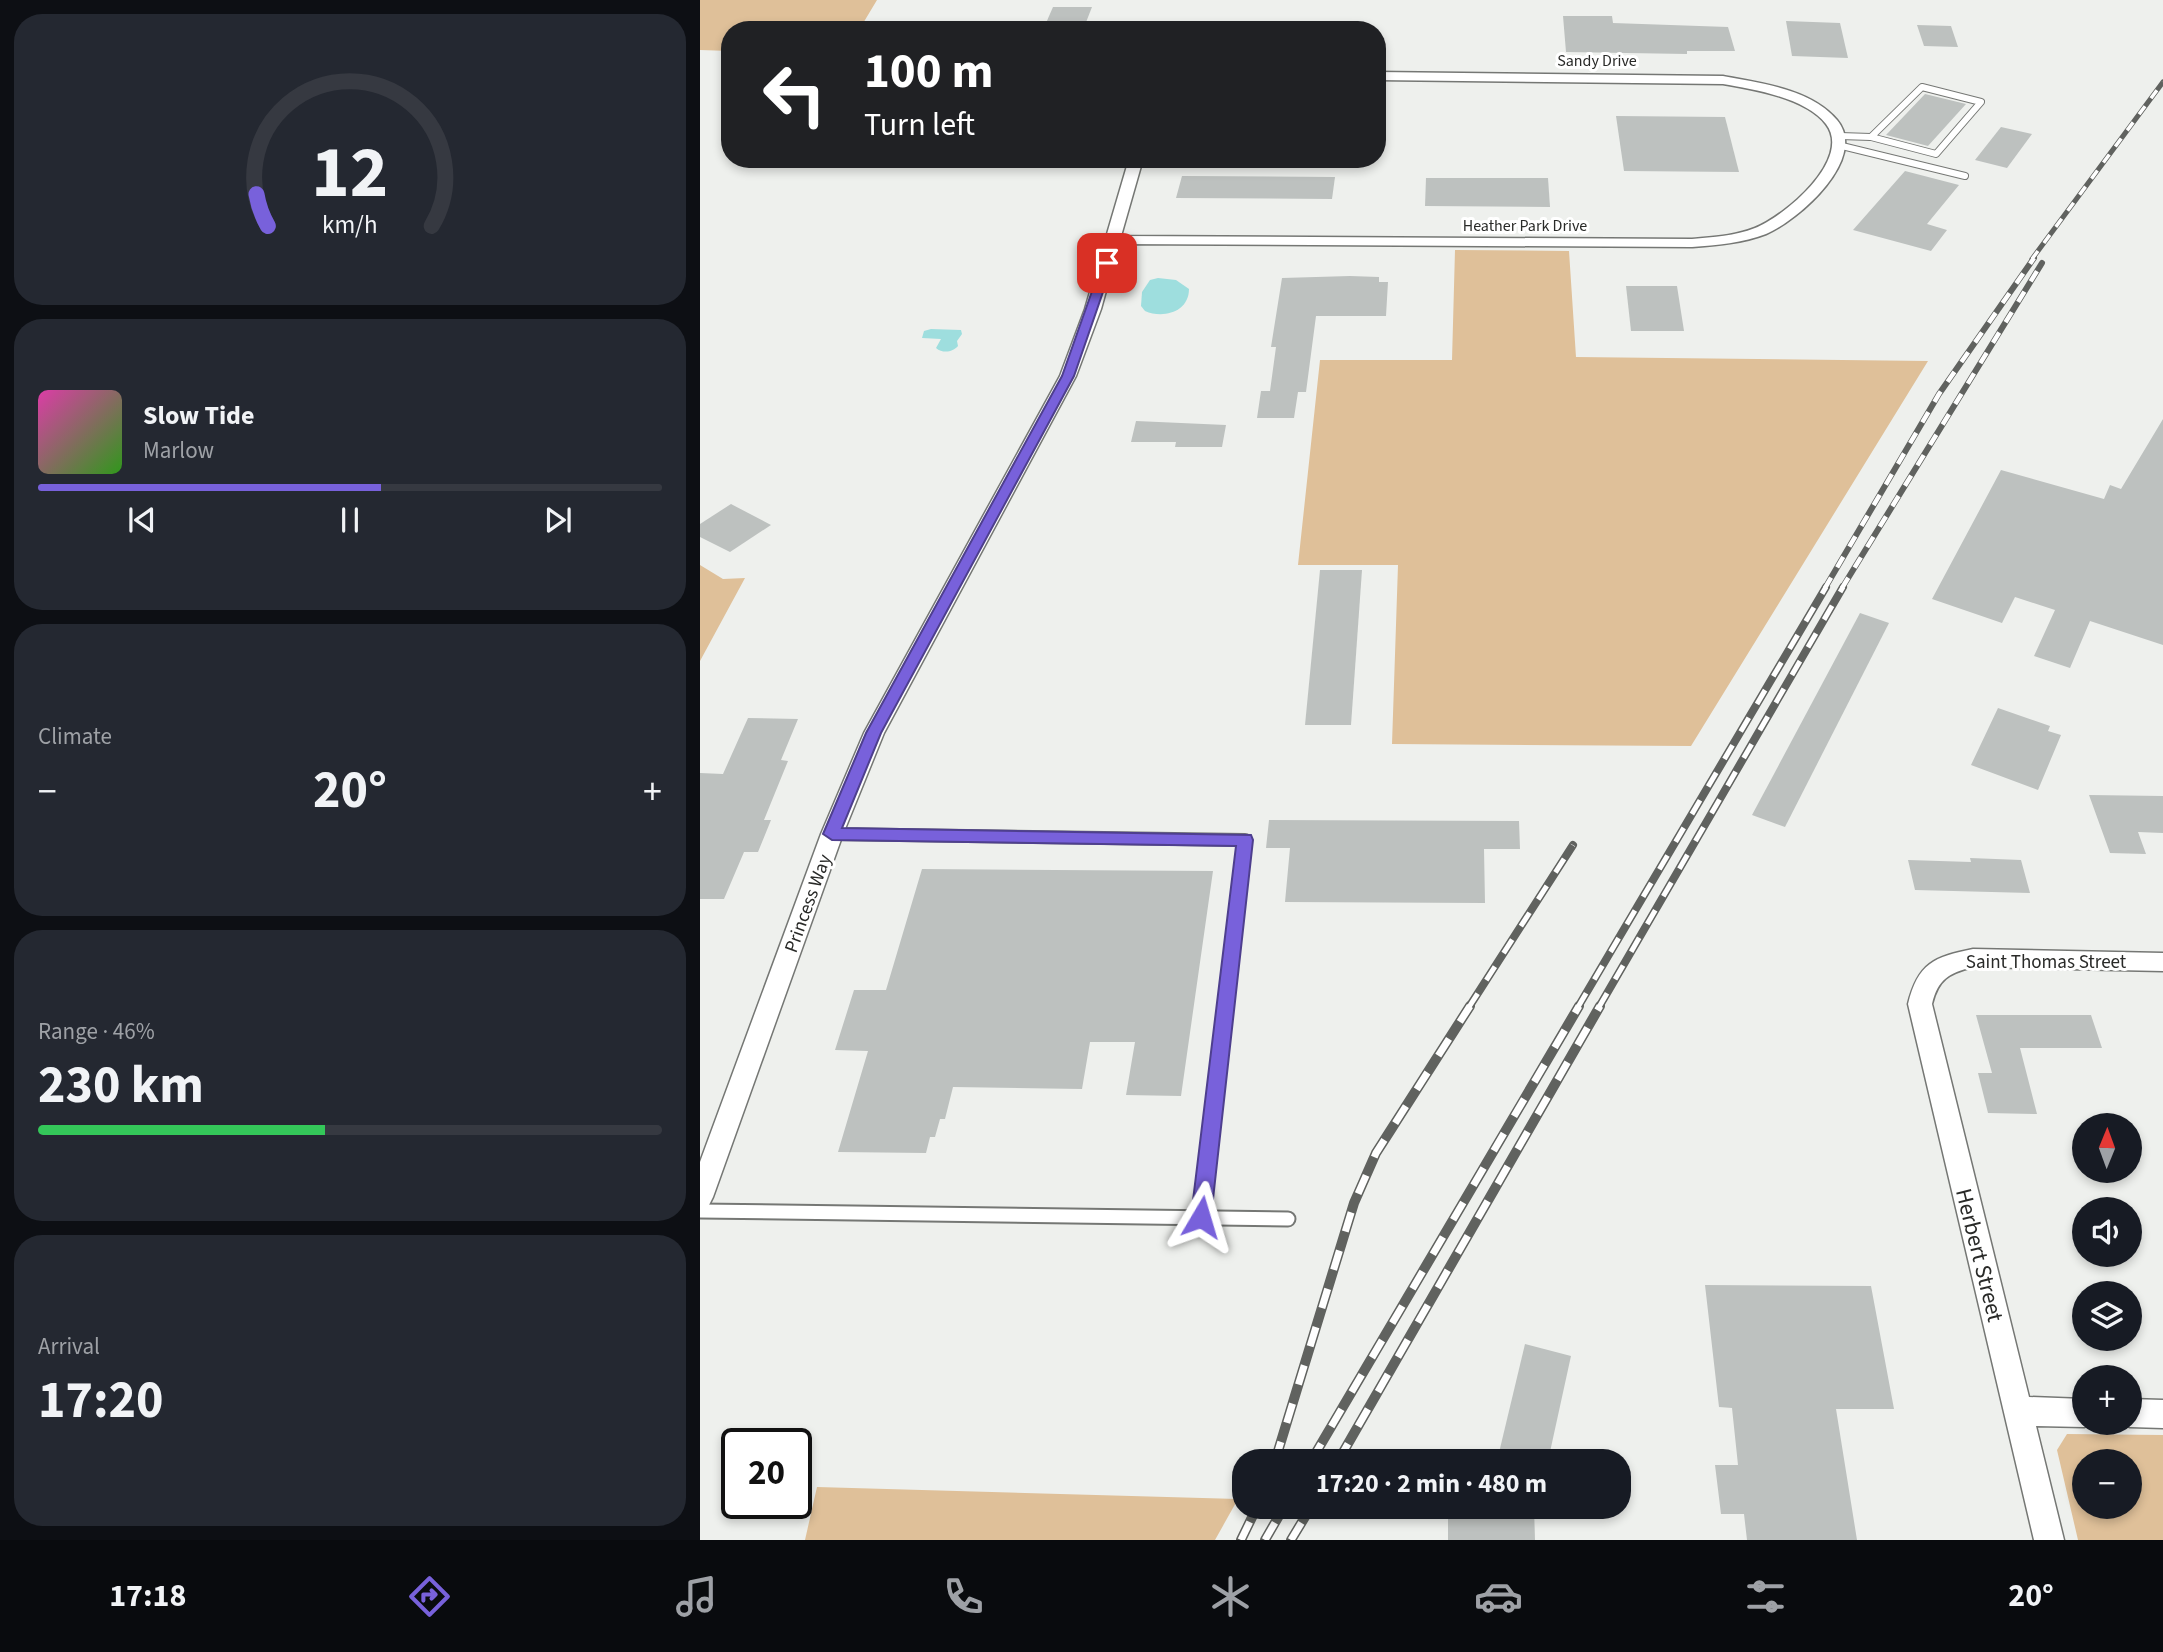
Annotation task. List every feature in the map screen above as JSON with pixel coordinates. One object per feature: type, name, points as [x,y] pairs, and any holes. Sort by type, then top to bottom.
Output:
[{"type":"street","name":"Sandy Drive","points":[[1386,76],[1723,80],[1771,90],[1818,105],[1841,141]]},
{"type":"street","name":"Heather Park Drive","points":[[1114,240],[1718,241],[1759,232],[1791,215],[1829,174],[1839,159],[1841,141]]},
{"type":"street","name":"Princess Way","points":[[700,1197],[832,834],[874,733],[1068,376],[1093,309],[1134,168]]},
{"type":"street","name":"Saint Thomas Street","points":[[1931,972],[1947,963],[1973,958],[2163,961]]},
{"type":"street","name":"Herbert Street","points":[[1931,972],[1923,985],[1920,1004],[2049,1540]]},
{"type":"street","points":[[2018,1411],[2072,1413]]},
{"type":"street","points":[[2142,1413],[2163,1414]]},
{"type":"lane","points":[[1841,141],[1871,137],[1936,153],[1981,102],[1922,87],[1871,137]]},
{"type":"lane","points":[[1841,141],[1965,176]]},
{"type":"lane","points":[[832,834],[1245,840],[1201,1217]]},
{"type":"lane","points":[[700,1211],[1289,1219]]},
{"type":"shaded area","points":[[700,0],[877,0],[864,21],[721,21],[721,51],[700,50]]},
{"type":"shaded area","points":[[1455,250],[1569,251],[1576,357],[1928,361],[1691,746],[1392,744],[1398,565],[1298,565],[1320,360],[1452,360]]},
{"type":"shaded area","points":[[700,565],[723,579],[745,578],[700,661]]},
{"type":"shaded area","points":[[2067,1434],[2163,1435],[2163,1540],[2078,1540],[2073,1519],[2142,1519],[2142,1449],[2072,1449],[2072,1514],[2057,1450]]},
{"type":"shaded area","points":[[817,1487],[1232,1499],[1232,1510],[1215,1540],[805,1540],[810,1519],[812,1519]]},
{"type":"water","points":[[1150,280],[1176,280],[1189,289],[1185,303],[1174,312],[1152,313],[1141,306],[1142,292]]},
{"type":"water","points":[[961,330],[958,346],[948,352],[939,350],[936,348],[941,339],[922,338],[924,331]]},
{"type":"building","points":[[1053,7],[1092,7],[1087,21],[1047,21]]},
{"type":"building","points":[[1563,16],[1612,16],[1613,23],[1728,27],[1735,51],[1687,51],[1687,54],[1566,52]]},
{"type":"building","points":[[1786,21],[1840,23],[1848,58],[1792,56]]},
{"type":"building","points":[[1917,25],[1951,26],[1958,47],[1924,46]]},
{"type":"building","points":[[1925,94],[1966,104],[1928,146],[1886,135]]},
{"type":"building","points":[[1616,116],[1725,117],[1739,172],[1624,171]]},
{"type":"building","points":[[2001,127],[2032,134],[2007,168],[1975,160]]},
{"type":"building","points":[[1905,171],[1959,185],[1927,224],[1947,230],[1931,251],[1853,230]]},
{"type":"building","points":[[1182,176],[1335,177],[1332,199],[1176,198]]},
{"type":"building","points":[[1426,178],[1548,178],[1550,207],[1425,206]]},
{"type":"building","points":[[1379,277],[1379,282],[1388,282],[1386,316],[1316,316],[1306,392],[1298,392],[1294,418],[1257,418],[1261,391],[1270,391],[1276,347],[1271,347],[1282,278]]},
{"type":"building","points":[[1626,286],[1677,286],[1684,331],[1631,331]]},
{"type":"building","points":[[2163,419],[2163,645],[2090,621],[2070,668],[2034,656],[2055,610],[2015,597],[2002,623],[1932,599],[2001,470],[2104,499],[2110,485],[2121,489]]},
{"type":"building","points":[[1136,421],[1226,425],[1222,447],[1175,447],[1176,442],[1131,442]]},
{"type":"building","points":[[731,504],[771,525],[730,552],[700,537],[700,524]]},
{"type":"building","points":[[1320,570],[1362,570],[1351,725],[1305,725]]},
{"type":"building","points":[[1860,613],[1889,623],[1785,827],[1752,815]]},
{"type":"building","points":[[1998,708],[2050,726],[2048,731],[2061,735],[2038,790],[1971,765]]},
{"type":"building","points":[[748,718],[798,719],[781,760],[788,761],[764,820],[771,820],[758,852],[744,852],[724,899],[700,899],[700,773],[723,774]]},
{"type":"building","points":[[2089,795],[2163,796],[2163,833],[2138,832],[2146,854],[2110,853]]},
{"type":"building","points":[[1269,820],[1519,821],[1520,849],[1484,849],[1485,903],[1285,902],[1290,848],[1266,848]]},
{"type":"building","points":[[1970,858],[2021,860],[2030,893],[1915,890],[1908,860],[1971,862]]},
{"type":"building","points":[[922,869],[1213,871],[1181,1096],[1126,1095],[1135,1042],[1090,1042],[1082,1089],[953,1087],[945,1119],[940,1119],[935,1137],[930,1137],[926,1153],[838,1152],[868,1051],[835,1050],[854,990],[886,990]]},
{"type":"building","points":[[1976,1015],[2091,1015],[2102,1048],[2020,1048],[2037,1114],[1988,1113],[1978,1073],[1992,1073]]},
{"type":"building","points":[[1705,1285],[1871,1286],[1894,1409],[1836,1409],[1857,1540],[1747,1540],[1744,1514],[1721,1514],[1715,1465],[1738,1465],[1732,1408],[1719,1407]]},
{"type":"building","points":[[1525,1344],[1571,1356],[1551,1449],[1500,1449]]},
{"type":"building","points":[[1448,1519],[1534,1519],[1535,1540],[1448,1540]]},
{"type":"railway","points":[[2032,259],[2163,82]]},
{"type":"railway","points":[[1825,588],[1939,394],[2034,258]]},
{"type":"railway","points":[[1842,588],[2042,263]]},
{"type":"railway","points":[[1578,1007],[1826,587]]},
{"type":"railway","points":[[1599,1007],[1843,587]]},
{"type":"railway","points":[[1469,1007],[1573,845]]},
{"type":"railway","points":[[1279,1449],[1354,1203],[1376,1153],[1470,1006]]},
{"type":"railway","points":[[1318,1449],[1579,1006]]},
{"type":"railway","points":[[1345,1449],[1600,1006]]},
{"type":"railway","points":[[1241,1540],[1251,1519]]},
{"type":"railway","points":[[1265,1540],[1277,1519]]},
{"type":"railway","points":[[1291,1540],[1304,1519]]},
{"type":"route","points":[[1107,263],[1083,340],[1068,376],[874,733],[832,834],[1245,840],[1201,1217]]}]
